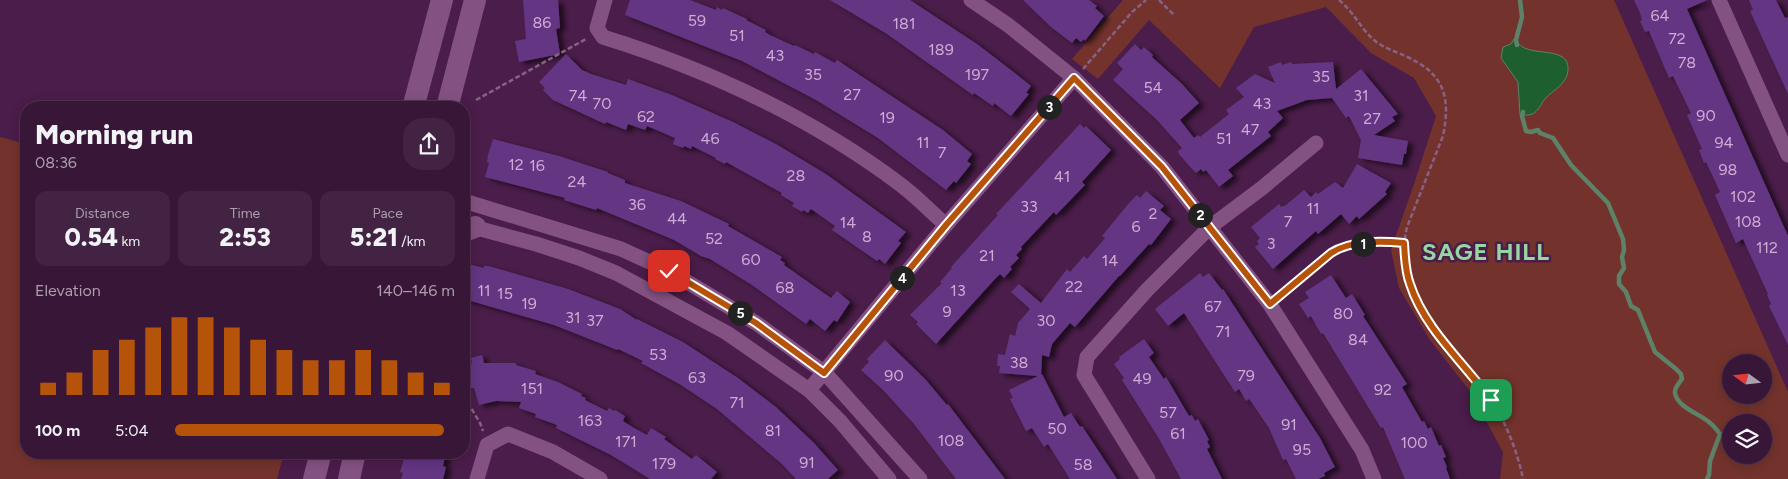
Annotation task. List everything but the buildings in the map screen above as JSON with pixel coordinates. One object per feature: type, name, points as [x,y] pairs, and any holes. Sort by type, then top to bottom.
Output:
[{"type":"main road","points":[[415,101],[442,0]]},
{"type":"main road","points":[[449,101],[476,0]]},
{"type":"main road","points":[[314,479],[319,459]]},
{"type":"main road","points":[[349,479],[354,459]]},
{"type":"street","points":[[605,0],[598,28],[603,37],[640,48],[716,79],[773,106],[840,144],[901,186],[946,225]]},
{"type":"street","points":[[971,0],[1008,25],[1074,78],[1162,167],[1270,304],[1362,450],[1374,479]]},
{"type":"street","points":[[1719,0],[1782,128],[1788,155]]},
{"type":"street","points":[[809,390],[946,225],[1074,78]]},
{"type":"street","points":[[1148,479],[1084,375],[1086,357],[1147,290],[1210,228],[1316,143]]},
{"type":"street","points":[[470,203],[621,249],[669,271],[756,323],[824,373],[920,479]]},
{"type":"street","points":[[470,228],[545,247],[616,273],[727,332],[809,390],[840,421],[889,479]]},
{"type":"street","points":[[477,479],[487,444],[508,434],[553,452],[600,479]]},
{"type":"path","points":[[1074,78],[1132,12],[1146,0]]},
{"type":"path","points":[[1159,0],[1174,16]]},
{"type":"path","points":[[1339,0],[1347,6],[1374,40],[1387,49],[1420,63],[1433,75],[1445,95],[1446,121],[1443,136],[1408,227],[1404,243],[1407,274],[1410,286],[1433,327],[1491,400],[1511,439],[1523,479]]},
{"type":"path","points":[[476,100],[584,41],[598,28]]},
{"type":"path","points":[[1270,304],[1340,247],[1388,242],[1404,243]]},
{"type":"path","points":[[470,406],[480,423],[487,444]]},
{"type":"shaded area","points":[[1123,0],[1614,0],[1771,354],[1722,354],[1722,404],[1772,404],[1772,356],[1788,392],[1788,479],[1500,479],[1503,452],[1469,390],[1430,340],[1399,288],[1391,250],[1436,116],[1414,78],[1371,53],[1326,7],[1254,27],[1220,88],[1149,20],[1098,79],[1072,59]]},
{"type":"shaded area","points":[[1514,39],[1521,46],[1555,54],[1567,62],[1568,71],[1564,81],[1533,114],[1529,115],[1520,115],[1518,82],[1501,58],[1503,47],[1511,44]]},
{"type":"shaded area","points":[[0,137],[20,142],[20,459],[282,459],[277,479],[0,479]]},
{"type":"waterway","points":[[1517,45],[1516,40],[1522,17],[1520,0]]},
{"type":"waterway","points":[[1523,112],[1522,116],[1526,131],[1538,130],[1540,133],[1553,138],[1571,165],[1608,203],[1623,239],[1624,250],[1622,257],[1624,268],[1619,276],[1619,284],[1626,292],[1631,306],[1638,310],[1655,352],[1681,374],[1682,379],[1675,391],[1677,398],[1684,406],[1710,423],[1720,434],[1710,461],[1707,479]]},
{"type":"district","name":"SAGE HILL","points":[[1486,252]]},
{"type":"route","points":[[669,271],[756,323],[824,373],[946,225],[1074,78],[1162,167],[1270,304],[1340,247],[1388,242],[1404,243],[1407,274],[1410,286],[1418,302],[1451,352],[1491,400]]}]
